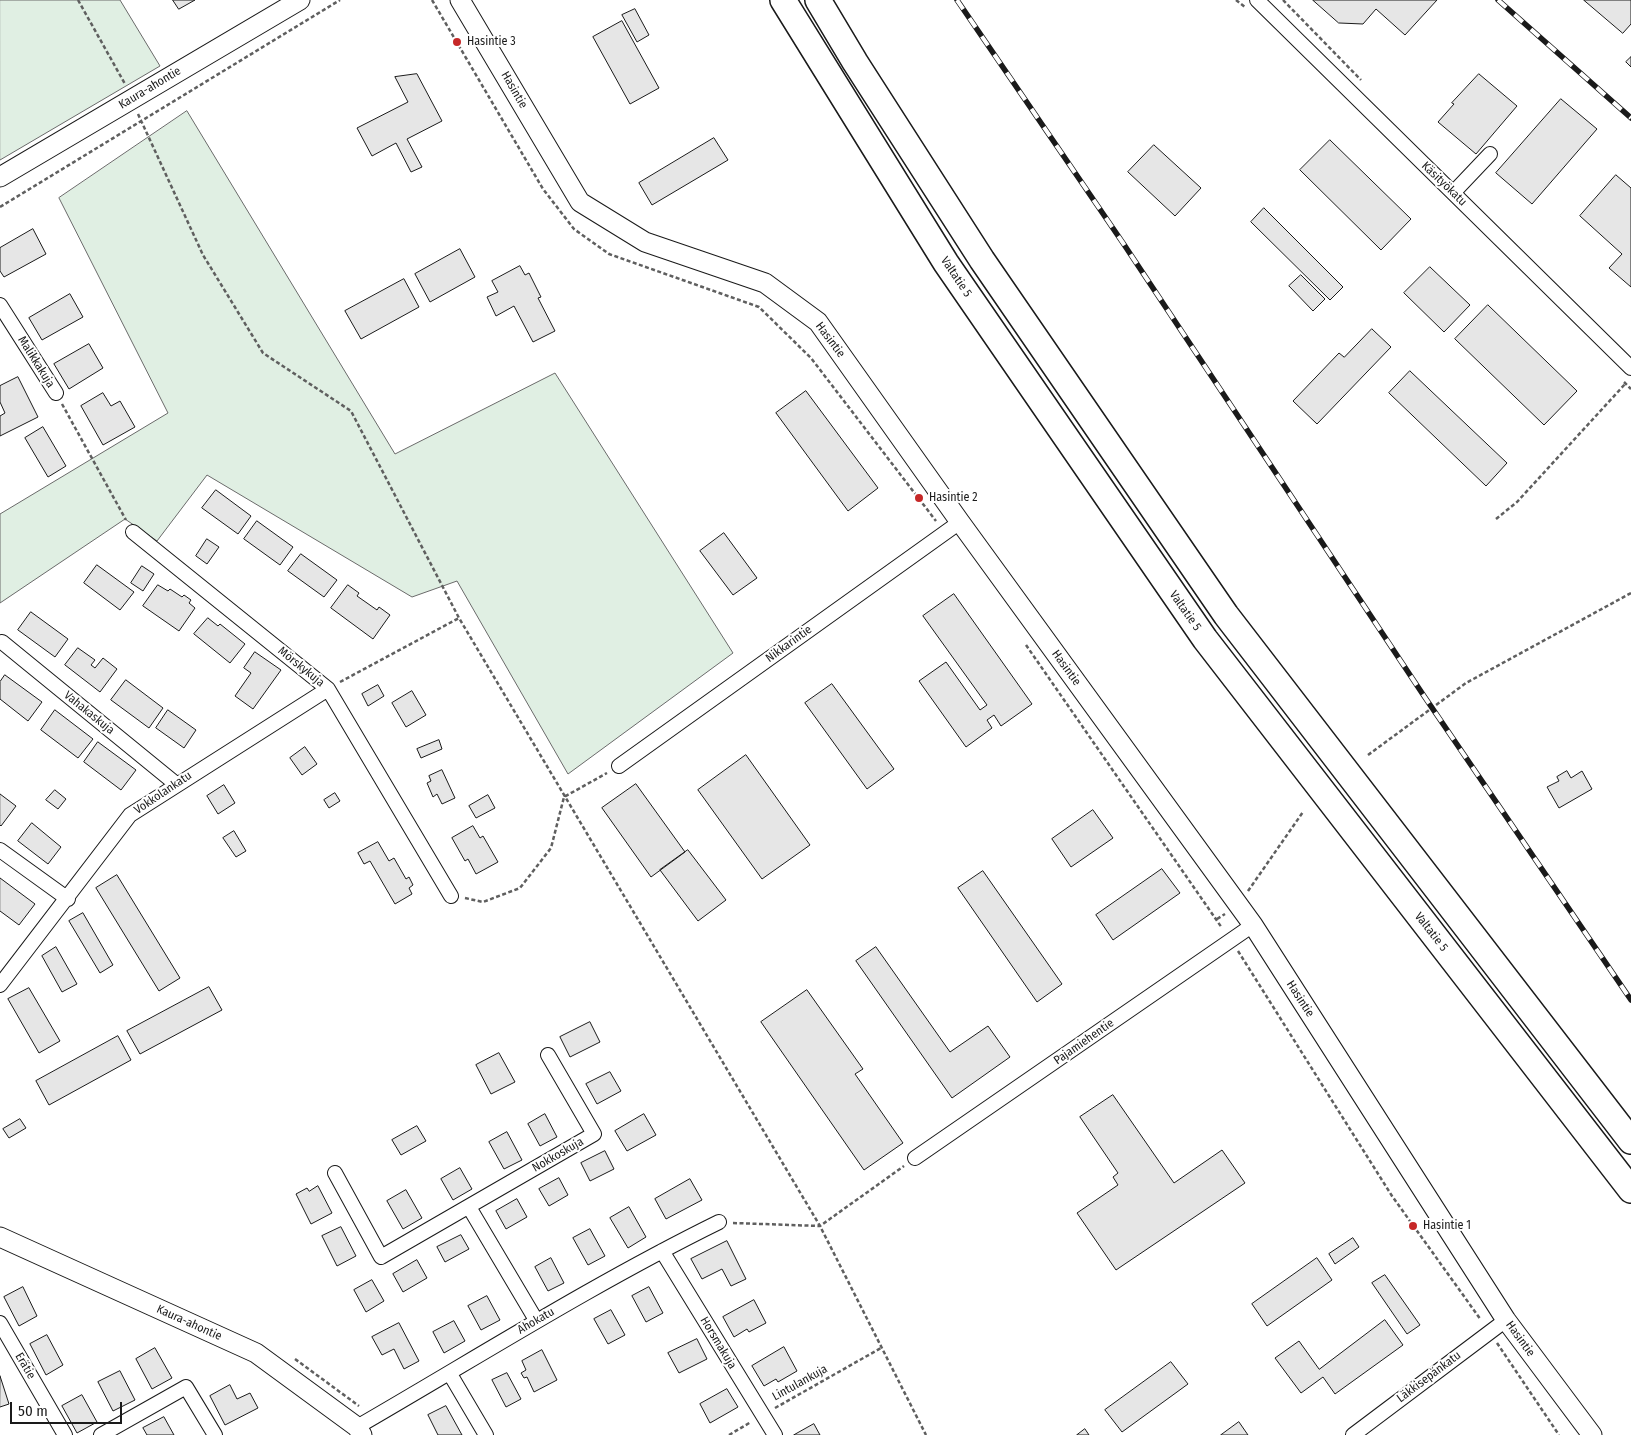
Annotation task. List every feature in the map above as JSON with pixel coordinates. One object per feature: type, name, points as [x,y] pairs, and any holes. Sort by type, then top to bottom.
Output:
[{"type":"highway","name":"Valtatie 5","points":[[783,0],[946,263],[1205,639],[1631,1190]]},
{"type":"highway","points":[[818,0],[855,62],[982,260],[1226,615],[1631,1141]]},
{"type":"street","name":"Kaura-ahontie","points":[[0,177],[300,0]]},
{"type":"street","name":"Hasintie","points":[[460,0],[580,202],[645,242],[766,283],[818,322],[952,527],[1253,925],[1506,1320],[1592,1435]]},
{"type":"street","name":"Käsityökatu","points":[[1257,0],[1631,368]]},
{"type":"street","points":[[1453,193],[1490,154]]},
{"type":"street","name":"Malikkakuja","points":[[0,305],[56,394]]},
{"type":"street","name":"Nikkarintie","points":[[619,766],[952,527]]},
{"type":"street","name":"Mörskykuja","points":[[133,532],[328,689],[451,896]]},
{"type":"street","name":"Vahakaskuja","points":[[2,642],[176,784]]},
{"type":"street","name":"Vokkolankatu","points":[[0,985],[130,815],[328,689]]},
{"type":"street","points":[[0,850],[68,898]]},
{"type":"street","name":"Pajamiehentie","points":[[915,1158],[1253,925]]},
{"type":"street","name":"Nokkoskuja","points":[[335,1173],[381,1257],[594,1134],[548,1055]]},
{"type":"street","points":[[469,1207],[536,1320]]},
{"type":"street","name":"Ahokatu","points":[[360,1431],[536,1320],[662,1250],[720,1222]]},
{"type":"street","name":"Kaura-ahontie","points":[[0,1237],[256,1353],[360,1431]]},
{"type":"street","name":"Horsmakuja","points":[[662,1250],[775,1435]]},
{"type":"street","name":"Läkkisepänkatu","points":[[1353,1435],[1506,1320]]},
{"type":"street","name":"Erätie","points":[[0,1323],[65,1435]]},
{"type":"street","points":[[450,1374],[486,1435]]},
{"type":"street","points":[[101,1435],[186,1387],[214,1435]]},
{"type":"path","points":[[78,0],[133,98],[141,123],[203,255],[263,353],[351,411],[459,618],[820,1226],[926,1435]]},
{"type":"path","points":[[0,207],[141,123],[340,0]]},
{"type":"path","points":[[432,0],[543,190],[574,229],[609,254],[759,307],[811,358],[952,527]]},
{"type":"path","points":[[1496,518],[1517,502],[1631,378]]},
{"type":"path","points":[[56,394],[133,532]]},
{"type":"path","points":[[1368,755],[1466,683],[1631,593]]},
{"type":"path","points":[[328,689],[459,618]]},
{"type":"path","points":[[1026,644],[1231,940],[1392,1196],[1489,1332],[1559,1435]]},
{"type":"path","points":[[451,896],[483,902],[520,888],[551,848],[564,797],[619,766]]},
{"type":"path","points":[[1217,920],[1238,905],[1303,812]]},
{"type":"path","points":[[720,1222],[820,1226],[915,1158]]},
{"type":"path","name":"Lintulankuja","points":[[729,1435],[881,1348]]},
{"type":"green space","points":[[0,0],[120,0],[160,66],[0,160]]},
{"type":"green space","points":[[187,111],[395,454],[555,373],[733,653],[568,774],[457,581],[412,597],[207,475],[157,541],[125,519],[0,603],[0,514],[168,413],[59,198]]},
{"type":"building","points":[[173,0],[195,0],[179,9]]},
{"type":"building","points":[[1313,0],[1437,0],[1405,35],[1376,9],[1363,24],[1339,23]]},
{"type":"building","points":[[1584,0],[1631,0],[1631,24],[1623,33]]},
{"type":"building","points":[[635,9],[649,35],[637,42],[622,15]]},
{"type":"building","points":[[622,21],[659,88],[630,104],[593,37]]},
{"type":"building","points":[[1631,57],[1631,67],[1626,62]]},
{"type":"building","points":[[417,74],[442,121],[407,139],[422,167],[411,172],[396,143],[372,156],[357,128],[408,102],[395,77]]},
{"type":"building","points":[[1479,74],[1517,106],[1476,154],[1438,122],[1454,104],[1452,103]]},
{"type":"building","points":[[1561,99],[1597,129],[1532,204],[1496,173]]},
{"type":"building","points":[[714,138],[728,160],[652,205],[639,183]]},
{"type":"building","points":[[1330,140],[1411,219],[1381,250],[1300,170]]},
{"type":"building","points":[[1154,145],[1201,188],[1175,216],[1128,172]]},
{"type":"building","points":[[1616,175],[1631,188],[1631,287],[1609,268],[1622,254],[1580,216]]},
{"type":"building","points":[[1264,208],[1343,287],[1330,300],[1251,222]]},
{"type":"building","points":[[33,229],[46,254],[4,277],[0,271],[0,248]]},
{"type":"building","points":[[460,249],[475,277],[430,302],[415,274]]},
{"type":"building","points":[[520,266],[525,275],[529,273],[541,297],[538,298],[555,331],[533,342],[514,306],[496,316],[487,297],[498,292],[492,281]]},
{"type":"building","points":[[1430,267],[1470,305],[1444,332],[1404,293]]},
{"type":"building","points":[[1301,275],[1325,299],[1313,311],[1289,286]]},
{"type":"building","points":[[404,279],[419,307],[361,339],[345,311]]},
{"type":"building","points":[[70,294],[83,317],[42,340],[29,318]]},
{"type":"building","points":[[1488,305],[1577,391],[1544,425],[1455,339]]},
{"type":"building","points":[[1372,329],[1391,347],[1317,424],[1293,401],[1339,353],[1344,357]]},
{"type":"building","points":[[89,344],[103,368],[69,389],[54,364]]},
{"type":"building","points":[[1410,371],[1507,463],[1486,486],[1389,393]]},
{"type":"building","points":[[18,377],[38,417],[0,436],[0,416],[5,413],[0,402],[0,386]]},
{"type":"building","points":[[806,391],[878,488],[848,511],[776,413]]},
{"type":"building","points":[[103,393],[111,406],[120,401],[135,427],[103,445],[81,406]]},
{"type":"building","points":[[43,427],[66,466],[48,477],[25,438]]},
{"type":"building","points":[[216,490],[251,516],[238,534],[202,508]]},
{"type":"building","points":[[257,521],[293,547],[280,565],[244,539]]},
{"type":"building","points":[[724,533],[757,578],[733,595],[700,551]]},
{"type":"building","points":[[207,539],[219,547],[207,564],[196,556]]},
{"type":"building","points":[[301,554],[337,580],[324,597],[288,571]]},
{"type":"building","points":[[97,565],[134,592],[120,610],[84,583]]},
{"type":"building","points":[[142,566],[154,574],[143,591],[131,583]]},
{"type":"building","points":[[158,585],[168,591],[170,589],[182,597],[184,595],[191,600],[189,603],[195,608],[179,631],[143,606]]},
{"type":"building","points":[[348,585],[359,593],[357,596],[377,610],[379,607],[390,615],[373,639],[331,608]]},
{"type":"building","points":[[954,594],[1032,704],[1001,726],[994,715],[987,720],[992,728],[966,747],[919,681],[946,662],[980,710],[987,705],[923,616]]},
{"type":"building","points":[[31,612],[68,639],[55,657],[18,630]]},
{"type":"building","points":[[208,618],[218,626],[220,624],[245,644],[230,663],[194,634]]},
{"type":"building","points":[[78,648],[95,660],[91,665],[95,668],[103,658],[117,669],[100,692],[65,665]]},
{"type":"building","points":[[255,652],[281,670],[253,709],[235,696],[251,673],[244,668]]},
{"type":"building","points":[[5,675],[42,702],[28,721],[0,699],[0,682]]},
{"type":"building","points":[[126,680],[163,708],[149,728],[111,700]]},
{"type":"building","points":[[832,684],[894,769],[867,789],[805,703]]},
{"type":"building","points":[[378,685],[384,696],[368,706],[362,694]]},
{"type":"building","points":[[412,691],[426,715],[406,727],[392,703]]},
{"type":"building","points":[[55,710],[93,739],[78,758],[41,730]]},
{"type":"building","points":[[168,710],[196,730],[184,748],[156,728]]},
{"type":"building","points":[[439,740],[442,749],[421,758],[417,749]]},
{"type":"building","points":[[98,742],[136,770],[121,790],[84,762]]},
{"type":"building","points":[[305,747],[317,764],[302,775],[290,758]]},
{"type":"building","points":[[746,755],[810,845],[762,879],[698,790]]},
{"type":"building","points":[[442,770],[455,798],[442,804],[437,794],[433,797],[427,783],[431,781],[429,776]]},
{"type":"building","points":[[1567,771],[1571,778],[1582,771],[1592,789],[1559,808],[1547,787],[1559,781],[1557,777]]},
{"type":"building","points":[[636,784],[685,852],[651,877],[602,808]]},
{"type":"building","points":[[224,785],[235,803],[218,814],[207,796]]},
{"type":"building","points":[[55,790],[66,799],[58,809],[46,800]]},
{"type":"building","points":[[335,793],[340,801],[329,808],[324,800]]},
{"type":"building","points":[[0,794],[16,806],[1,826],[0,825]]},
{"type":"building","points":[[488,795],[495,808],[476,818],[469,806]]},
{"type":"building","points":[[1093,810],[1113,838],[1071,867],[1052,839]]},
{"type":"building","points":[[32,823],[61,847],[48,864],[18,841]]},
{"type":"building","points":[[473,826],[480,838],[483,836],[498,862],[476,874],[468,859],[465,861],[452,838]]},
{"type":"building","points":[[234,831],[246,851],[236,857],[223,838]]},
{"type":"building","points":[[378,842],[389,861],[394,858],[406,879],[409,877],[413,885],[409,888],[412,894],[395,904],[370,861],[364,864],[358,853]]},
{"type":"building","points":[[688,850],[726,900],[698,921],[660,870]]},
{"type":"building","points":[[1162,869],[1180,893],[1113,940],[1096,915]]},
{"type":"building","points":[[983,871],[1062,984],[1037,1002],[958,888]]},
{"type":"building","points":[[117,875],[180,978],[159,991],[96,888]]},
{"type":"building","points":[[0,878],[35,904],[19,925],[0,911]]},
{"type":"building","points":[[83,913],[113,965],[100,973],[69,921]]},
{"type":"building","points":[[56,947],[77,984],[62,992],[42,956]]},
{"type":"building","points":[[876,947],[950,1052],[988,1026],[1010,1057],[952,1098],[856,961]]},
{"type":"building","points":[[209,987],[222,1010],[140,1054],[127,1031]]},
{"type":"building","points":[[29,988],[60,1041],[39,1053],[8,999]]},
{"type":"building","points":[[807,990],[863,1069],[855,1074],[903,1143],[864,1170],[761,1022]]},
{"type":"building","points":[[590,1022],[600,1042],[570,1057],[560,1037]]},
{"type":"building","points":[[118,1036],[131,1060],[49,1105],[36,1081]]},
{"type":"building","points":[[499,1053],[515,1082],[491,1094],[476,1065]]},
{"type":"building","points":[[610,1072],[621,1091],[597,1104],[586,1084]]},
{"type":"building","points":[[1113,1095],[1174,1183],[1222,1150],[1245,1183],[1116,1270],[1077,1213],[1118,1185],[1113,1177],[1118,1173],[1080,1117]]},
{"type":"building","points":[[545,1114],[557,1137],[540,1146],[528,1124]]},
{"type":"building","points":[[644,1114],[656,1135],[627,1151],[615,1131]]},
{"type":"building","points":[[20,1119],[26,1128],[9,1138],[3,1129]]},
{"type":"building","points":[[417,1126],[426,1141],[401,1155],[392,1140]]},
{"type":"building","points":[[507,1132],[522,1160],[504,1169],[489,1142]]},
{"type":"building","points":[[605,1151],[614,1169],[590,1181],[581,1163]]},
{"type":"building","points":[[460,1168],[472,1189],[453,1200],[441,1179]]},
{"type":"building","points":[[559,1178],[568,1195],[549,1206],[539,1189]]},
{"type":"building","points":[[690,1179],[702,1200],[666,1219],[655,1199]]},
{"type":"building","points":[[318,1186],[332,1213],[311,1224],[296,1194],[307,1188],[309,1191]]},
{"type":"building","points":[[406,1190],[422,1218],[403,1229],[387,1201]]},
{"type":"building","points":[[517,1199],[527,1217],[506,1229],[496,1211]]},
{"type":"building","points":[[629,1207],[646,1237],[628,1248],[610,1218]]},
{"type":"building","points":[[341,1227],[356,1256],[337,1266],[322,1236]]},
{"type":"building","points":[[590,1229],[605,1256],[588,1265],[573,1238]]},
{"type":"building","points":[[461,1235],[469,1249],[445,1262],[437,1247]]},
{"type":"building","points":[[1353,1238],[1359,1247],[1335,1264],[1329,1254]]},
{"type":"building","points":[[727,1241],[746,1279],[731,1286],[722,1269],[702,1279],[691,1259]]},
{"type":"building","points":[[551,1258],[564,1283],[548,1291],[535,1267]]},
{"type":"building","points":[[1317,1258],[1332,1280],[1267,1326],[1252,1304]]},
{"type":"building","points":[[417,1260],[427,1278],[403,1292],[393,1274]]},
{"type":"building","points":[[1385,1275],[1420,1325],[1407,1334],[1372,1283]]},
{"type":"building","points":[[372,1280],[384,1301],[366,1312],[354,1290]]},
{"type":"building","points":[[23,1287],[37,1316],[19,1326],[4,1297]]},
{"type":"building","points":[[649,1287],[663,1313],[646,1322],[632,1296]]},
{"type":"building","points":[[487,1296],[500,1320],[481,1330],[468,1306]]},
{"type":"building","points":[[754,1300],[766,1323],[749,1332],[747,1329],[734,1337],[723,1317]]},
{"type":"building","points":[[611,1310],[625,1335],[608,1344],[594,1319]]},
{"type":"building","points":[[1385,1320],[1403,1345],[1335,1394],[1323,1377],[1301,1393],[1275,1358],[1299,1341],[1319,1369]]},
{"type":"building","points":[[454,1321],[465,1341],[444,1353],[433,1332]]},
{"type":"building","points":[[399,1323],[419,1361],[404,1369],[394,1349],[382,1355],[372,1337]]},
{"type":"building","points":[[47,1335],[63,1365],[46,1375],[30,1344]]},
{"type":"building","points":[[697,1339],[707,1359],[679,1373],[668,1353]]},
{"type":"building","points":[[784,1347],[797,1371],[778,1382],[776,1379],[764,1386],[752,1366]]},
{"type":"building","points":[[155,1348],[172,1378],[152,1389],[136,1359]]},
{"type":"building","points":[[542,1350],[557,1380],[534,1392],[527,1377],[524,1378],[521,1373],[526,1370],[522,1361]]},
{"type":"building","points":[[1171,1362],[1188,1384],[1122,1432],[1105,1410]]},
{"type":"building","points":[[120,1371],[135,1400],[113,1411],[98,1382]]},
{"type":"building","points":[[507,1373],[521,1399],[506,1407],[492,1380]]},
{"type":"building","points":[[0,1376],[9,1404],[0,1407]]},
{"type":"building","points":[[230,1385],[237,1399],[250,1393],[258,1408],[225,1425],[210,1396]]},
{"type":"building","points":[[727,1389],[738,1407],[710,1423],[700,1404]]},
{"type":"building","points":[[82,1395],[97,1422],[77,1433],[62,1406]]},
{"type":"building","points":[[446,1406],[462,1435],[438,1435],[428,1415]]},
{"type":"building","points":[[164,1417],[174,1435],[147,1435],[143,1428]]},
{"type":"building","points":[[1239,1422],[1248,1435],[1221,1435]]},
{"type":"building","points":[[814,1424],[820,1435],[794,1435]]},
{"type":"building","points":[[1085,1429],[1089,1435],[1077,1435]]},
{"type":"railway","points":[[957,0],[1123,243],[1424,696],[1631,1000]]},
{"type":"railway","points":[[1498,0],[1631,118]]},
{"type":"place","name":"Hasintie 3","points":[[457,42]]},
{"type":"place","name":"Hasintie 2","points":[[919,498]]},
{"type":"place","name":"Hasintie 1","points":[[1413,1226]]}]
